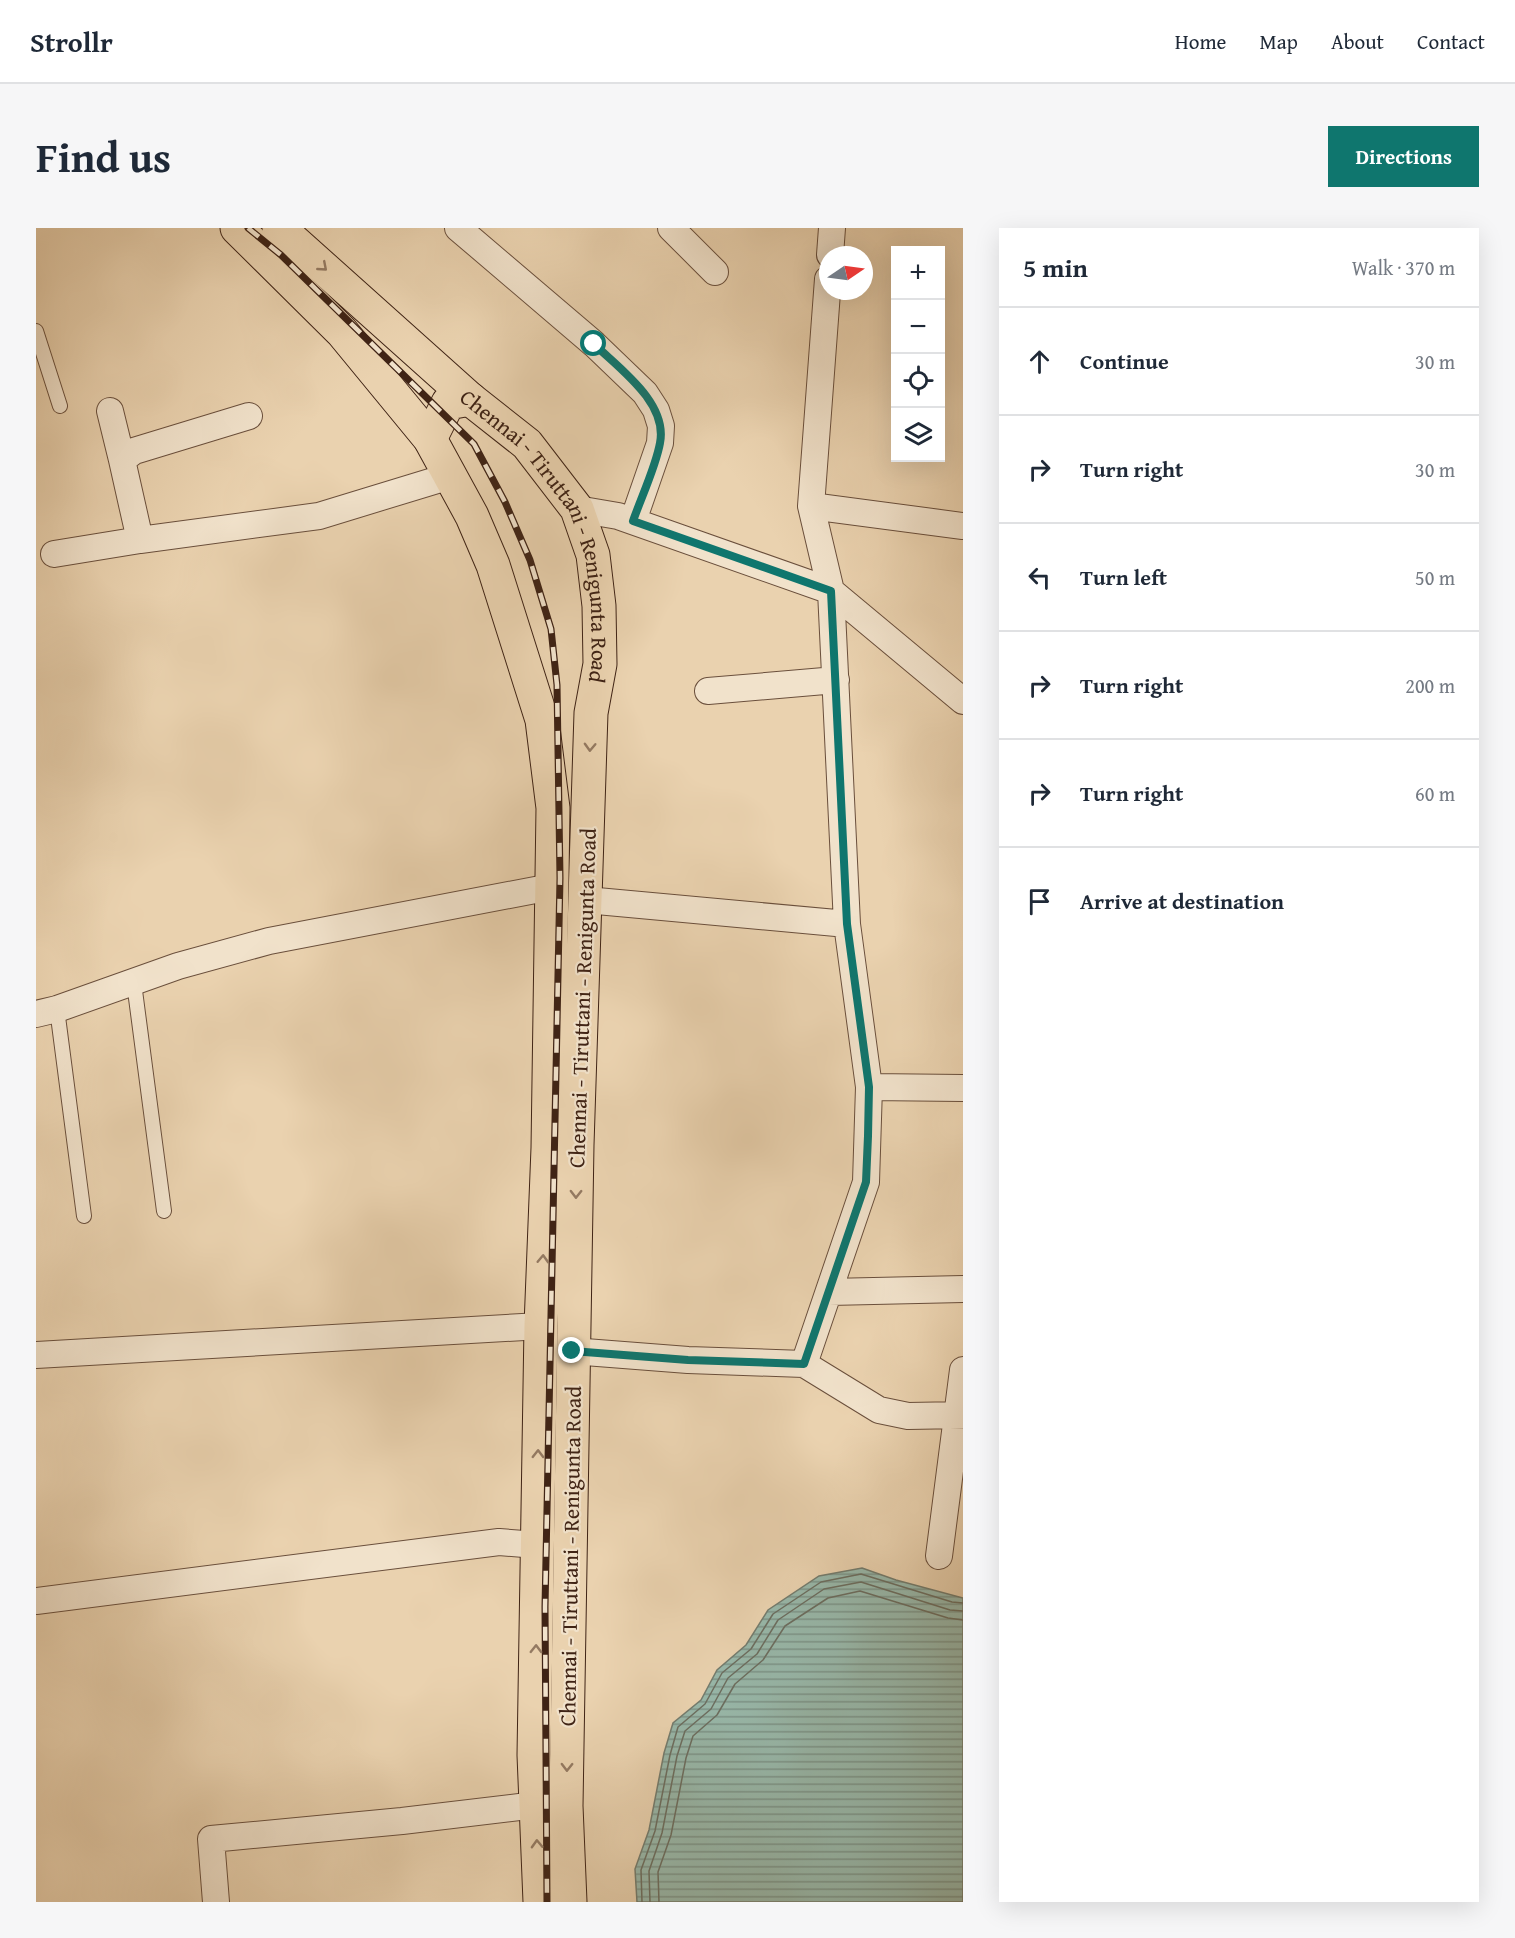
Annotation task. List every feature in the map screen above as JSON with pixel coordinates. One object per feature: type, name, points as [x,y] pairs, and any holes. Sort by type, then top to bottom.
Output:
[{"type":"highway","name":"Chennai - Tiruttani - Renigunta Road","points":[[237,228],[342,332],[430,439],[472,516],[493,565],[542,720],[553,808],[548,1148],[541,1326],[534,1755],[540,1902]]},
{"type":"highway","name":"Chennai - Tiruttani - Renigunta Road","points":[[279,228],[470,399],[526,444],[577,509],[593,555],[599,606],[600,664],[591,713],[572,1351],[566,1806],[570,1902]]},
{"type":"highway","points":[[430,439],[448,403],[470,399]]},
{"type":"highway","points":[[542,720],[591,713]]},
{"type":"street","points":[[458,228],[594,344],[645,393],[656,410],[661,426],[660,443],[633,521]]},
{"type":"street","points":[[671,228],[715,272]]},
{"type":"street","points":[[831,246],[832,228]]},
{"type":"street","points":[[804,1364],[866,1182],[869,1087],[847,924],[831,591],[811,506],[826,300]]},
{"type":"street","points":[[110,411],[140,540]]},
{"type":"street","points":[[122,460],[134,451],[249,416]]},
{"type":"street","points":[[54,554],[319,516],[450,476]]},
{"type":"street","points":[[811,506],[963,526]]},
{"type":"street","points":[[577,509],[618,516],[831,591],[963,701]]},
{"type":"street","points":[[708,691],[836,680]]},
{"type":"street","points":[[47,1012],[178,966],[269,941],[551,887]]},
{"type":"street","points":[[586,900],[847,924]]},
{"type":"street","points":[[869,1087],[963,1088]]},
{"type":"street","points":[[829,1292],[963,1289]]},
{"type":"street","points":[[36,1355],[541,1326]]},
{"type":"street","points":[[572,1351],[688,1360],[804,1364],[879,1410],[908,1416],[960,1415]]},
{"type":"street","points":[[939,1556],[960,1415],[963,1370]]},
{"type":"street","points":[[36,1601],[499,1542],[537,1545]]},
{"type":"street","points":[[216,1902],[211,1839],[413,1820],[536,1805]]},
{"type":"lane","points":[[36,331],[60,406]]},
{"type":"lane","points":[[134,983],[164,1212]]},
{"type":"lane","points":[[47,1012],[84,1216]]},
{"type":"water","points":[[862,1568],[896,1580],[963,1598],[963,1902],[637,1902],[635,1869],[649,1830],[664,1753],[673,1723],[701,1700],[717,1670],[746,1645],[768,1610],[819,1576]]},
{"type":"railway","points":[[248,228],[281,255],[474,444],[505,502],[530,560],[551,629],[557,685],[560,878],[545,1607],[547,1902]]},
{"type":"route","points":[[572,1351],[688,1360],[804,1364],[866,1182],[868,1136],[869,1087],[847,924],[831,591],[633,521],[660,443],[661,426],[656,410],[645,393],[594,344]]}]
